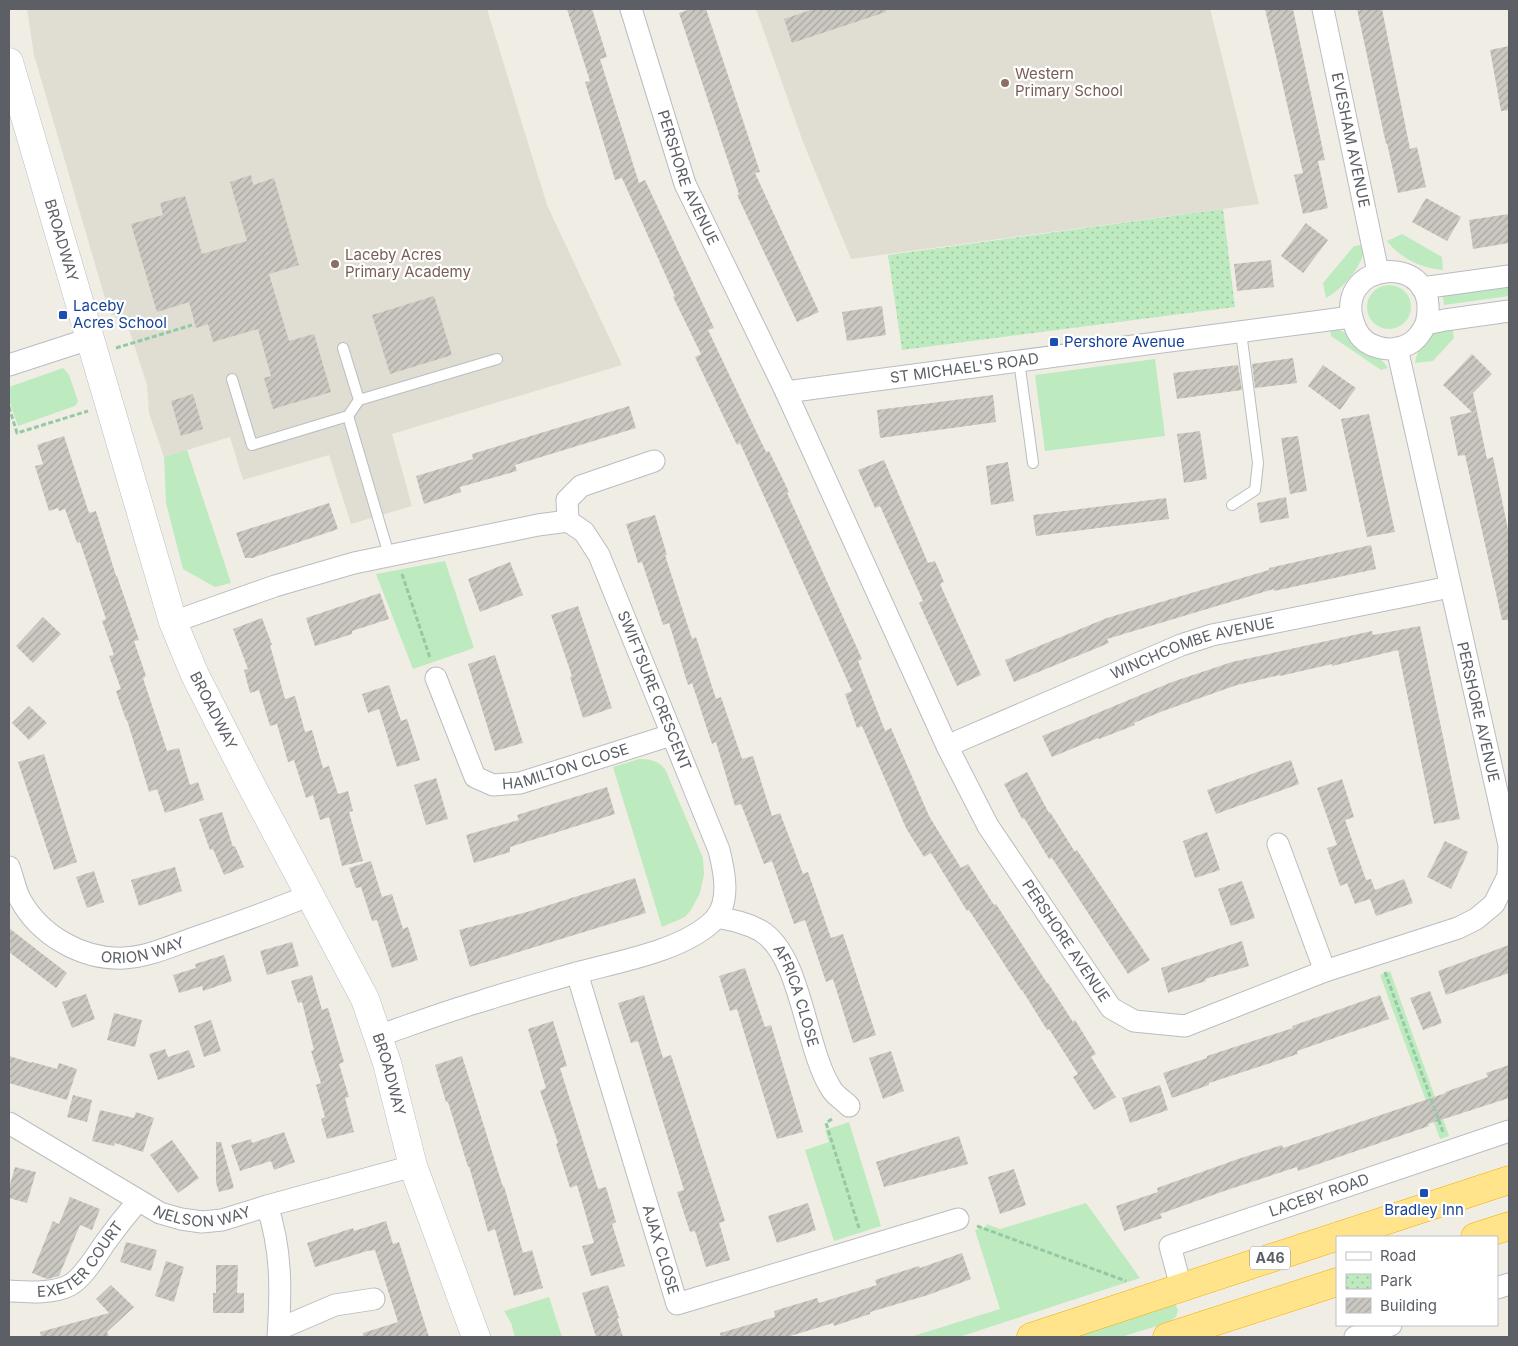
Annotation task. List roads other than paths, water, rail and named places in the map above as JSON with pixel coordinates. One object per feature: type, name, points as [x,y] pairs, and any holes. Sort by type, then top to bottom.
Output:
[{"type":"highway","name":"A46","points":[[1337,1236],[1509,1180]]},
{"type":"highway","points":[[1478,1236],[1509,1226]]},
{"type":"highway","name":"A46","points":[[1031,1337],[1336,1236]]},
{"type":"highway","points":[[1167,1337],[1336,1282]]},
{"type":"street","name":"PERSHORE AVENUE","points":[[631,9],[685,184],[786,392],[947,746],[988,826],[1111,1008],[1134,1021],[1185,1026],[1325,971],[1458,928],[1476,919],[1494,904],[1508,876],[1508,845],[1397,348]]},
{"type":"street","name":"EVESHAM AVENUE","points":[[1323,9],[1378,272]]},
{"type":"street","name":"BROADWAY","points":[[9,62],[173,622],[195,675],[250,783],[365,999],[387,1063],[414,1166],[476,1337]]},
{"type":"street","points":[[1392,270],[1405,274],[1417,281],[1428,301],[1429,315],[1419,336],[1408,344],[1393,349],[1380,348],[1367,342],[1358,333],[1351,317],[1350,303],[1355,291],[1364,280],[1378,272],[1392,270]]},
{"type":"street","points":[[1422,288],[1509,276]]},
{"type":"street","points":[[1426,324],[1509,311]]},
{"type":"street","name":"ST MICHAEL'S ROAD","points":[[786,392],[1351,317]]},
{"type":"street","points":[[9,365],[91,346]]},
{"type":"street","points":[[173,622],[275,586],[354,563],[538,525],[568,521],[567,500],[581,486],[654,461]]},
{"type":"street","name":"SWIFTSURE CRESCENT","points":[[568,521],[584,532],[598,555],[719,850],[725,872],[724,898],[717,917]]},
{"type":"street","name":"WINCHCOMBE AVENUE","points":[[947,746],[1181,645],[1204,637],[1450,587]]},
{"type":"street","name":"HAMILTON CLOSE","points":[[436,678],[475,777],[493,785],[520,783],[671,735]]},
{"type":"street","points":[[1278,844],[1325,971]]},
{"type":"street","name":"ORION WAY","points":[[9,867],[21,899],[50,934],[72,948],[101,957],[124,958],[152,952],[264,914],[310,895]]},
{"type":"street","points":[[378,1036],[481,1001],[610,965],[680,943],[700,932],[717,917]]},
{"type":"street","name":"AFRICA CLOSE","points":[[717,917],[739,921],[762,931],[779,949],[791,974],[820,1066],[833,1091],[849,1106]]},
{"type":"street","name":"AJAX CLOSE","points":[[577,973],[677,1304],[958,1219]]},
{"type":"street","name":"NELSON WAY","points":[[9,1123],[138,1201],[160,1212],[181,1219],[202,1222],[222,1220],[414,1166]]},
{"type":"street","name":"LACEBY ROAD","points":[[1181,1287],[1170,1246],[1509,1131]]},
{"type":"street","name":"EXETER COURT","points":[[9,1291],[30,1293],[53,1290],[70,1285],[84,1272],[138,1201]]},
{"type":"street","points":[[267,1206],[275,1229],[280,1260],[278,1333],[335,1305],[374,1299]]},
{"type":"street","points":[[1355,1337],[1388,1326]]},
{"type":"lane","points":[[1232,505],[1255,490],[1258,464],[1241,332]]},
{"type":"lane","points":[[343,348],[359,400]]},
{"type":"lane","points":[[232,379],[252,445],[348,416],[359,400],[497,359]]},
{"type":"lane","points":[[1019,361],[1033,463]]},
{"type":"lane","points":[[348,416],[389,555]]},
{"type":"place","name":"Western Primary School","points":[[1005,83]]},
{"type":"place","name":"Laceby Acres Primary Academy","points":[[335,264]]},
{"type":"place","name":"Laceby Acres School","points":[[63,315]]},
{"type":"place","name":"Pershore Avenue","points":[[1054,342]]},
{"type":"place","name":"Bradley Inn","points":[[1424,1193]]}]
